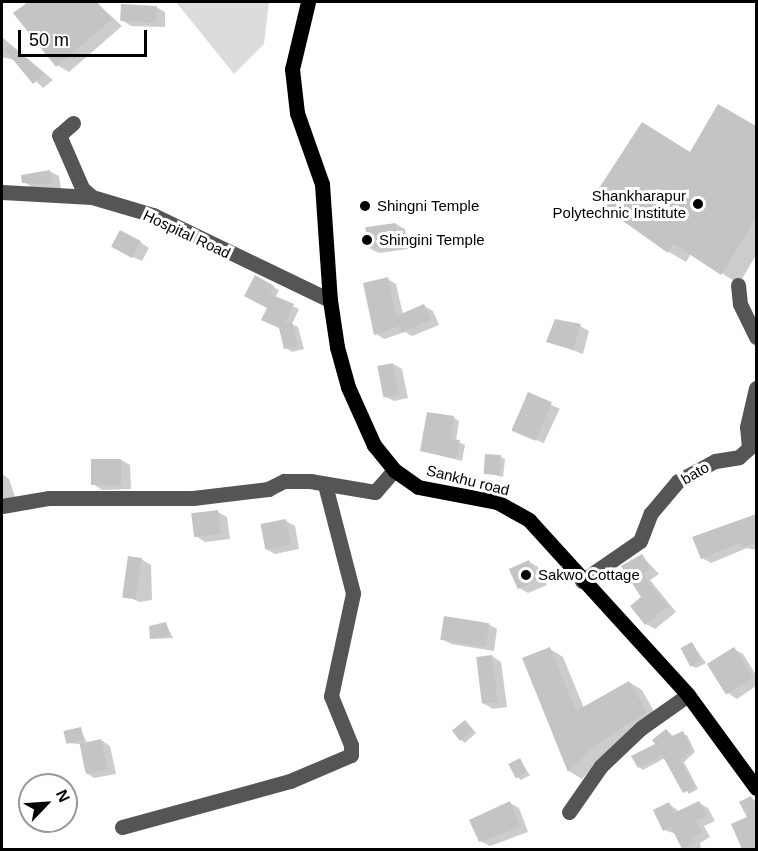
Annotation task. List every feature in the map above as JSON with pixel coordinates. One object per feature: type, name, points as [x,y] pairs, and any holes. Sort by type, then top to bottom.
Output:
[{"type":"main road","name":"Sankhu road","points":[[308,2],[292,69],[297,113],[322,184],[330,300],[348,387],[374,445],[394,470],[418,488],[497,502],[517,511],[548,539],[582,581],[688,695],[756,788]]},
{"type":"street","points":[[73,123],[58,135],[82,188],[92,198]]},
{"type":"street","name":"Hospital Road","points":[[2,192],[92,198],[153,215],[330,300]]},
{"type":"street","points":[[738,285],[740,304],[756,337]]},
{"type":"street","name":"bato","points":[[582,581],[640,541],[651,513],[678,481],[715,461],[739,457],[749,447],[747,427],[756,388]]},
{"type":"street","points":[[2,506],[49,498],[193,498],[268,489],[284,481],[310,481],[375,492],[394,470]]},
{"type":"street","points":[[122,827],[290,781],[351,754],[351,745],[331,696],[339,645],[353,593],[325,485]]},
{"type":"street","points":[[569,812],[601,766],[641,728],[688,695]]},
{"type":"shaded area","points":[[176,2],[269,2],[264,44],[234,74]]},
{"type":"building","points":[[28,2],[97,2],[112,19],[56,67],[13,13]]},
{"type":"building","points":[[121,4],[157,6],[156,23],[120,21]]},
{"type":"building","points":[[10,45],[45,74],[33,84],[5,50]]},
{"type":"building","points":[[718,104],[756,126],[756,217],[721,275],[674,244],[668,253],[592,199],[642,122],[690,152]]},
{"type":"building","points":[[50,170],[52,184],[22,183],[21,175]]},
{"type":"building","points":[[396,223],[399,244],[368,248],[365,227]]},
{"type":"building","points":[[120,230],[141,241],[132,258],[111,247]]},
{"type":"building","points":[[255,275],[274,286],[270,294],[294,304],[285,324],[292,322],[298,346],[284,349],[279,328],[261,320],[267,308],[244,296]]},
{"type":"building","points":[[388,277],[396,316],[424,304],[431,320],[402,332],[397,321],[399,326],[374,335],[363,283]]},
{"type":"building","points":[[555,319],[581,324],[573,350],[546,342]]},
{"type":"building","points":[[393,363],[399,394],[383,397],[377,366]]},
{"type":"building","points":[[528,392],[552,402],[536,441],[512,431]]},
{"type":"building","points":[[427,412],[454,416],[451,439],[460,440],[456,459],[420,451]]},
{"type":"building","points":[[485,454],[501,455],[500,475],[484,474]]},
{"type":"building","points":[[91,459],[121,459],[121,485],[91,485]]},
{"type":"building","points":[[218,510],[221,534],[194,537],[191,513]]},
{"type":"building","points":[[756,514],[756,543],[742,547],[740,543],[701,559],[692,537]]},
{"type":"building","points":[[286,519],[291,545],[265,549],[260,524]]},
{"type":"building","points":[[642,554],[651,569],[642,574],[668,606],[645,625],[630,606],[641,597],[621,566]]},
{"type":"building","points":[[128,556],[142,558],[136,600],[122,598]]},
{"type":"building","points":[[529,560],[538,580],[518,589],[509,569]]},
{"type":"building","points":[[444,616],[489,623],[486,647],[440,640]]},
{"type":"building","points":[[166,622],[170,636],[150,639],[149,626]]},
{"type":"building","points":[[692,642],[702,661],[690,667],[681,648]]},
{"type":"building","points":[[550,647],[576,711],[629,681],[647,712],[591,748],[568,772],[522,658]]},
{"type":"building","points":[[734,647],[753,678],[726,694],[707,664]]},
{"type":"building","points":[[492,655],[498,702],[482,704],[476,657]]},
{"type":"building","points":[[465,720],[473,730],[460,741],[452,731]]},
{"type":"building","points":[[81,727],[84,740],[66,744],[63,731]]},
{"type":"building","points":[[666,729],[672,736],[683,731],[692,750],[680,760],[695,787],[683,793],[662,755],[638,768],[631,756],[655,744],[652,740]]},
{"type":"building","points":[[101,739],[108,769],[87,774],[80,744]]},
{"type":"building","points":[[520,758],[527,772],[516,778],[508,764]]},
{"type":"building","points":[[751,796],[756,807],[756,849],[742,849],[731,824],[747,817],[739,802]]},
{"type":"building","points":[[510,801],[520,827],[479,842],[469,820]]},
{"type":"building","points":[[699,801],[707,816],[696,821],[702,832],[692,837],[695,843],[682,849],[671,827],[663,831],[653,810],[669,802],[674,813]]},
{"type":"place","name":"Shankharapur Polytechnic Institute","points":[[698,204]]},
{"type":"place","name":"Shingni Temple","points":[[365,206]]},
{"type":"place","name":"Shingini Temple","points":[[367,240]]},
{"type":"place","name":"Sakwo Cottage","points":[[526,575]]}]
